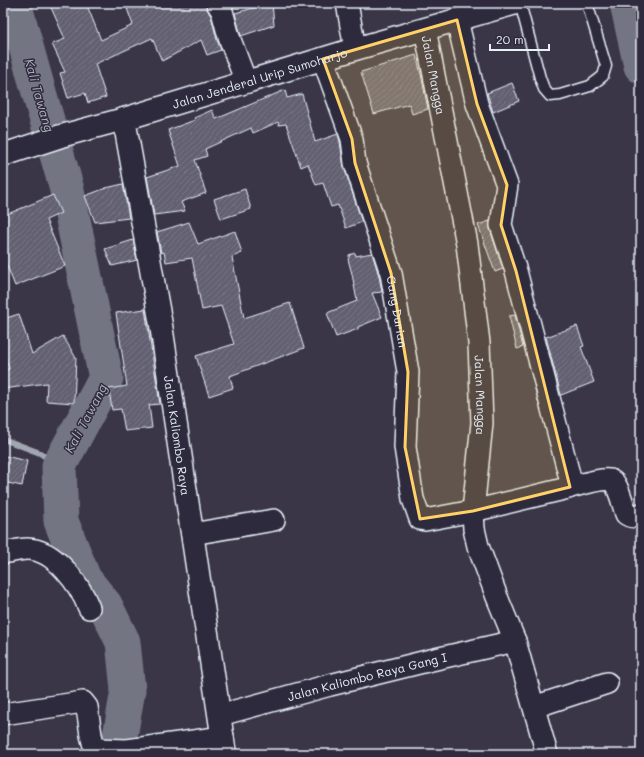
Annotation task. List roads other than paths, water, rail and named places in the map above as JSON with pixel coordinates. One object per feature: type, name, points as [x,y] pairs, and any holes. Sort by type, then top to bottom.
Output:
[{"type":"main road","name":"Jalan Jenderal Urip Sumoharjo","points":[[3,155],[61,136],[516,3]]},
{"type":"main road","name":"Jalan Kaliombo Raya","points":[[124,118],[161,325],[224,746]]},
{"type":"street","points":[[218,3],[246,82]]},
{"type":"street","points":[[347,3],[355,49]]},
{"type":"street","points":[[457,20],[476,104],[507,186],[501,225],[516,270],[571,482],[570,487]]},
{"type":"street","name":"Jalan Mangga","points":[[425,29],[467,244],[479,343],[482,423],[473,511],[474,529],[478,546],[515,641],[547,754]]},
{"type":"street","name":"Gang Durian","points":[[323,59],[352,139],[355,162],[391,273],[408,372],[405,447],[413,499],[420,519],[425,520],[473,511]]},
{"type":"street","points":[[473,511],[570,487],[602,480],[609,480],[615,483],[626,514],[632,517],[641,514]]},
{"type":"street","points":[[192,534],[274,520]]},
{"type":"street","points":[[3,553],[28,549],[39,551],[49,556],[65,570],[86,600],[89,608]]},
{"type":"street","name":"Jalan Kaliombo Raya Gang I","points":[[220,715],[330,685],[515,641]]},
{"type":"street","points":[[534,707],[607,683]]},
{"type":"street","points":[[3,714],[83,702],[87,707],[91,735],[94,746],[97,749],[127,750],[224,746]]},
{"type":"lane","points":[[520,3],[544,89],[550,96],[560,96],[590,86],[603,76],[606,66],[587,3]]},
{"type":"waterway","name":"Kali Tawang","points":[[14,3],[66,186],[106,378],[59,466],[61,521],[84,579],[105,605],[123,642],[128,690],[117,754]]},
{"type":"waterway","points":[[627,3],[641,66]]},
{"type":"waterway","points":[[3,439],[40,453],[59,466]]}]
